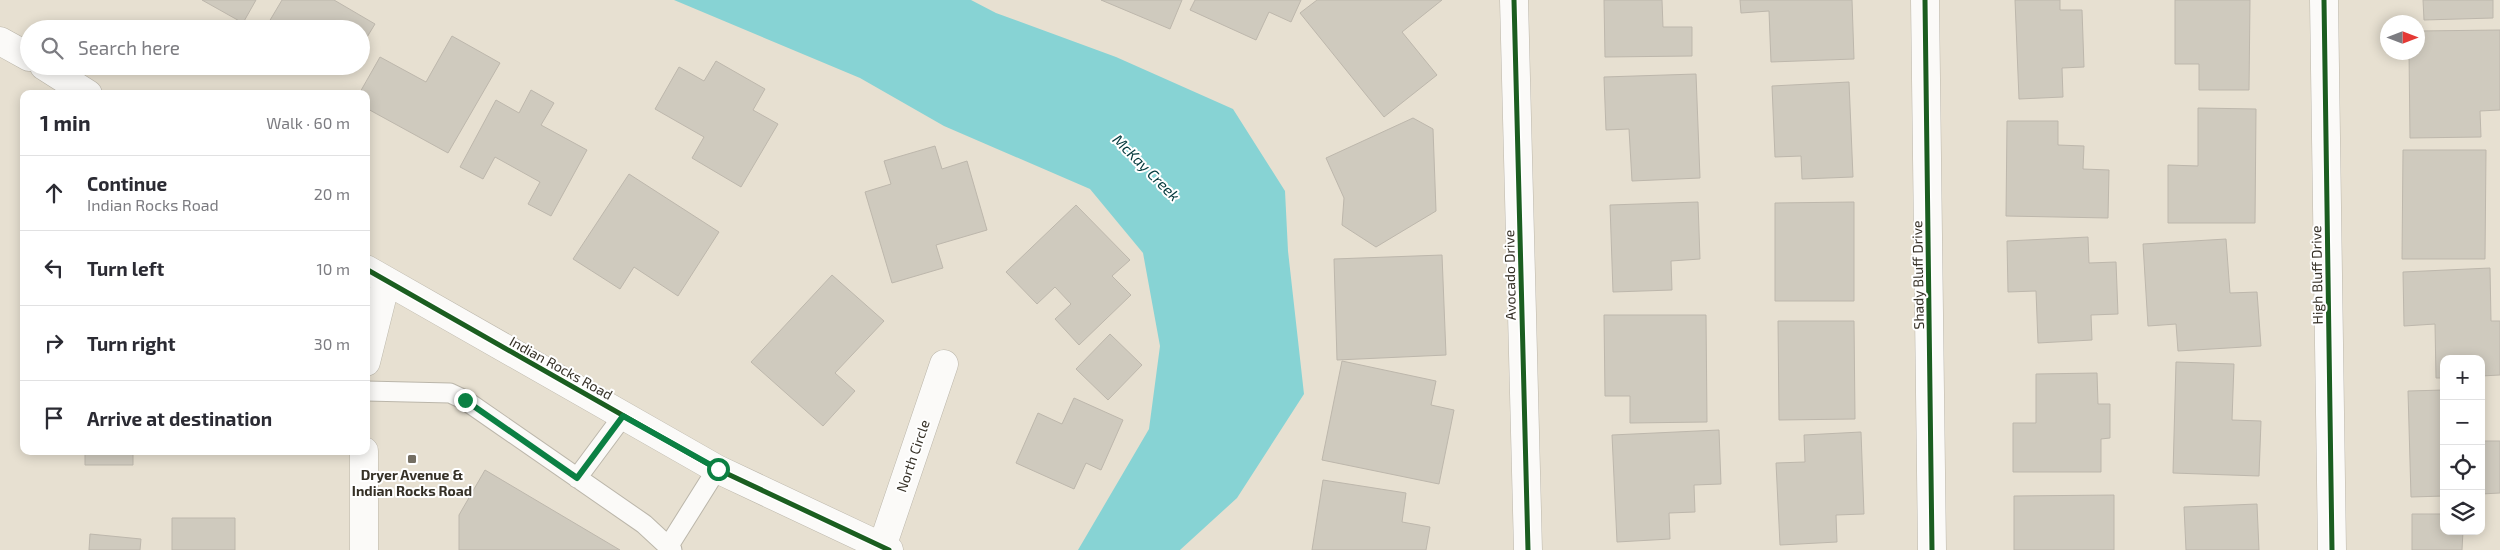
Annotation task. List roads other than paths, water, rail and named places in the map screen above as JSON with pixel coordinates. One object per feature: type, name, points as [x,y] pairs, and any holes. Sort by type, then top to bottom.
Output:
[{"type":"street","name":"Avocado Drive","points":[[1514,0],[1528,550]]},
{"type":"street","name":"Shady Bluff Drive","points":[[1925,0],[1932,550]]},
{"type":"street","name":"High Bluff Drive","points":[[2324,0],[2332,550]]},
{"type":"street","points":[[0,41],[20,53]]},
{"type":"street","points":[[58,75],[82,90]]},
{"type":"street","points":[[370,327],[376,275]]},
{"type":"street","name":"Indian Rocks Road","points":[[376,275],[718,469],[884,549]]},
{"type":"street","name":"North Circle","points":[[884,549],[944,364]]},
{"type":"street","points":[[364,455],[364,550]]},
{"type":"lane","points":[[370,391],[450,393],[465,400],[644,524],[670,548],[718,469]]},
{"type":"lane","points":[[577,478],[623,416]]},
{"type":"water","name":"McKay Creek","points":[[674,0],[971,0],[996,13],[1116,57],[1233,109],[1285,191],[1288,251],[1304,394],[1237,498],[1180,550],[1078,550],[1149,429],[1160,346],[1143,253],[1090,189],[944,126],[860,78]]},
{"type":"place","name":"Dryer Avenue & Indian Rocks Road","points":[[412,459]]}]
